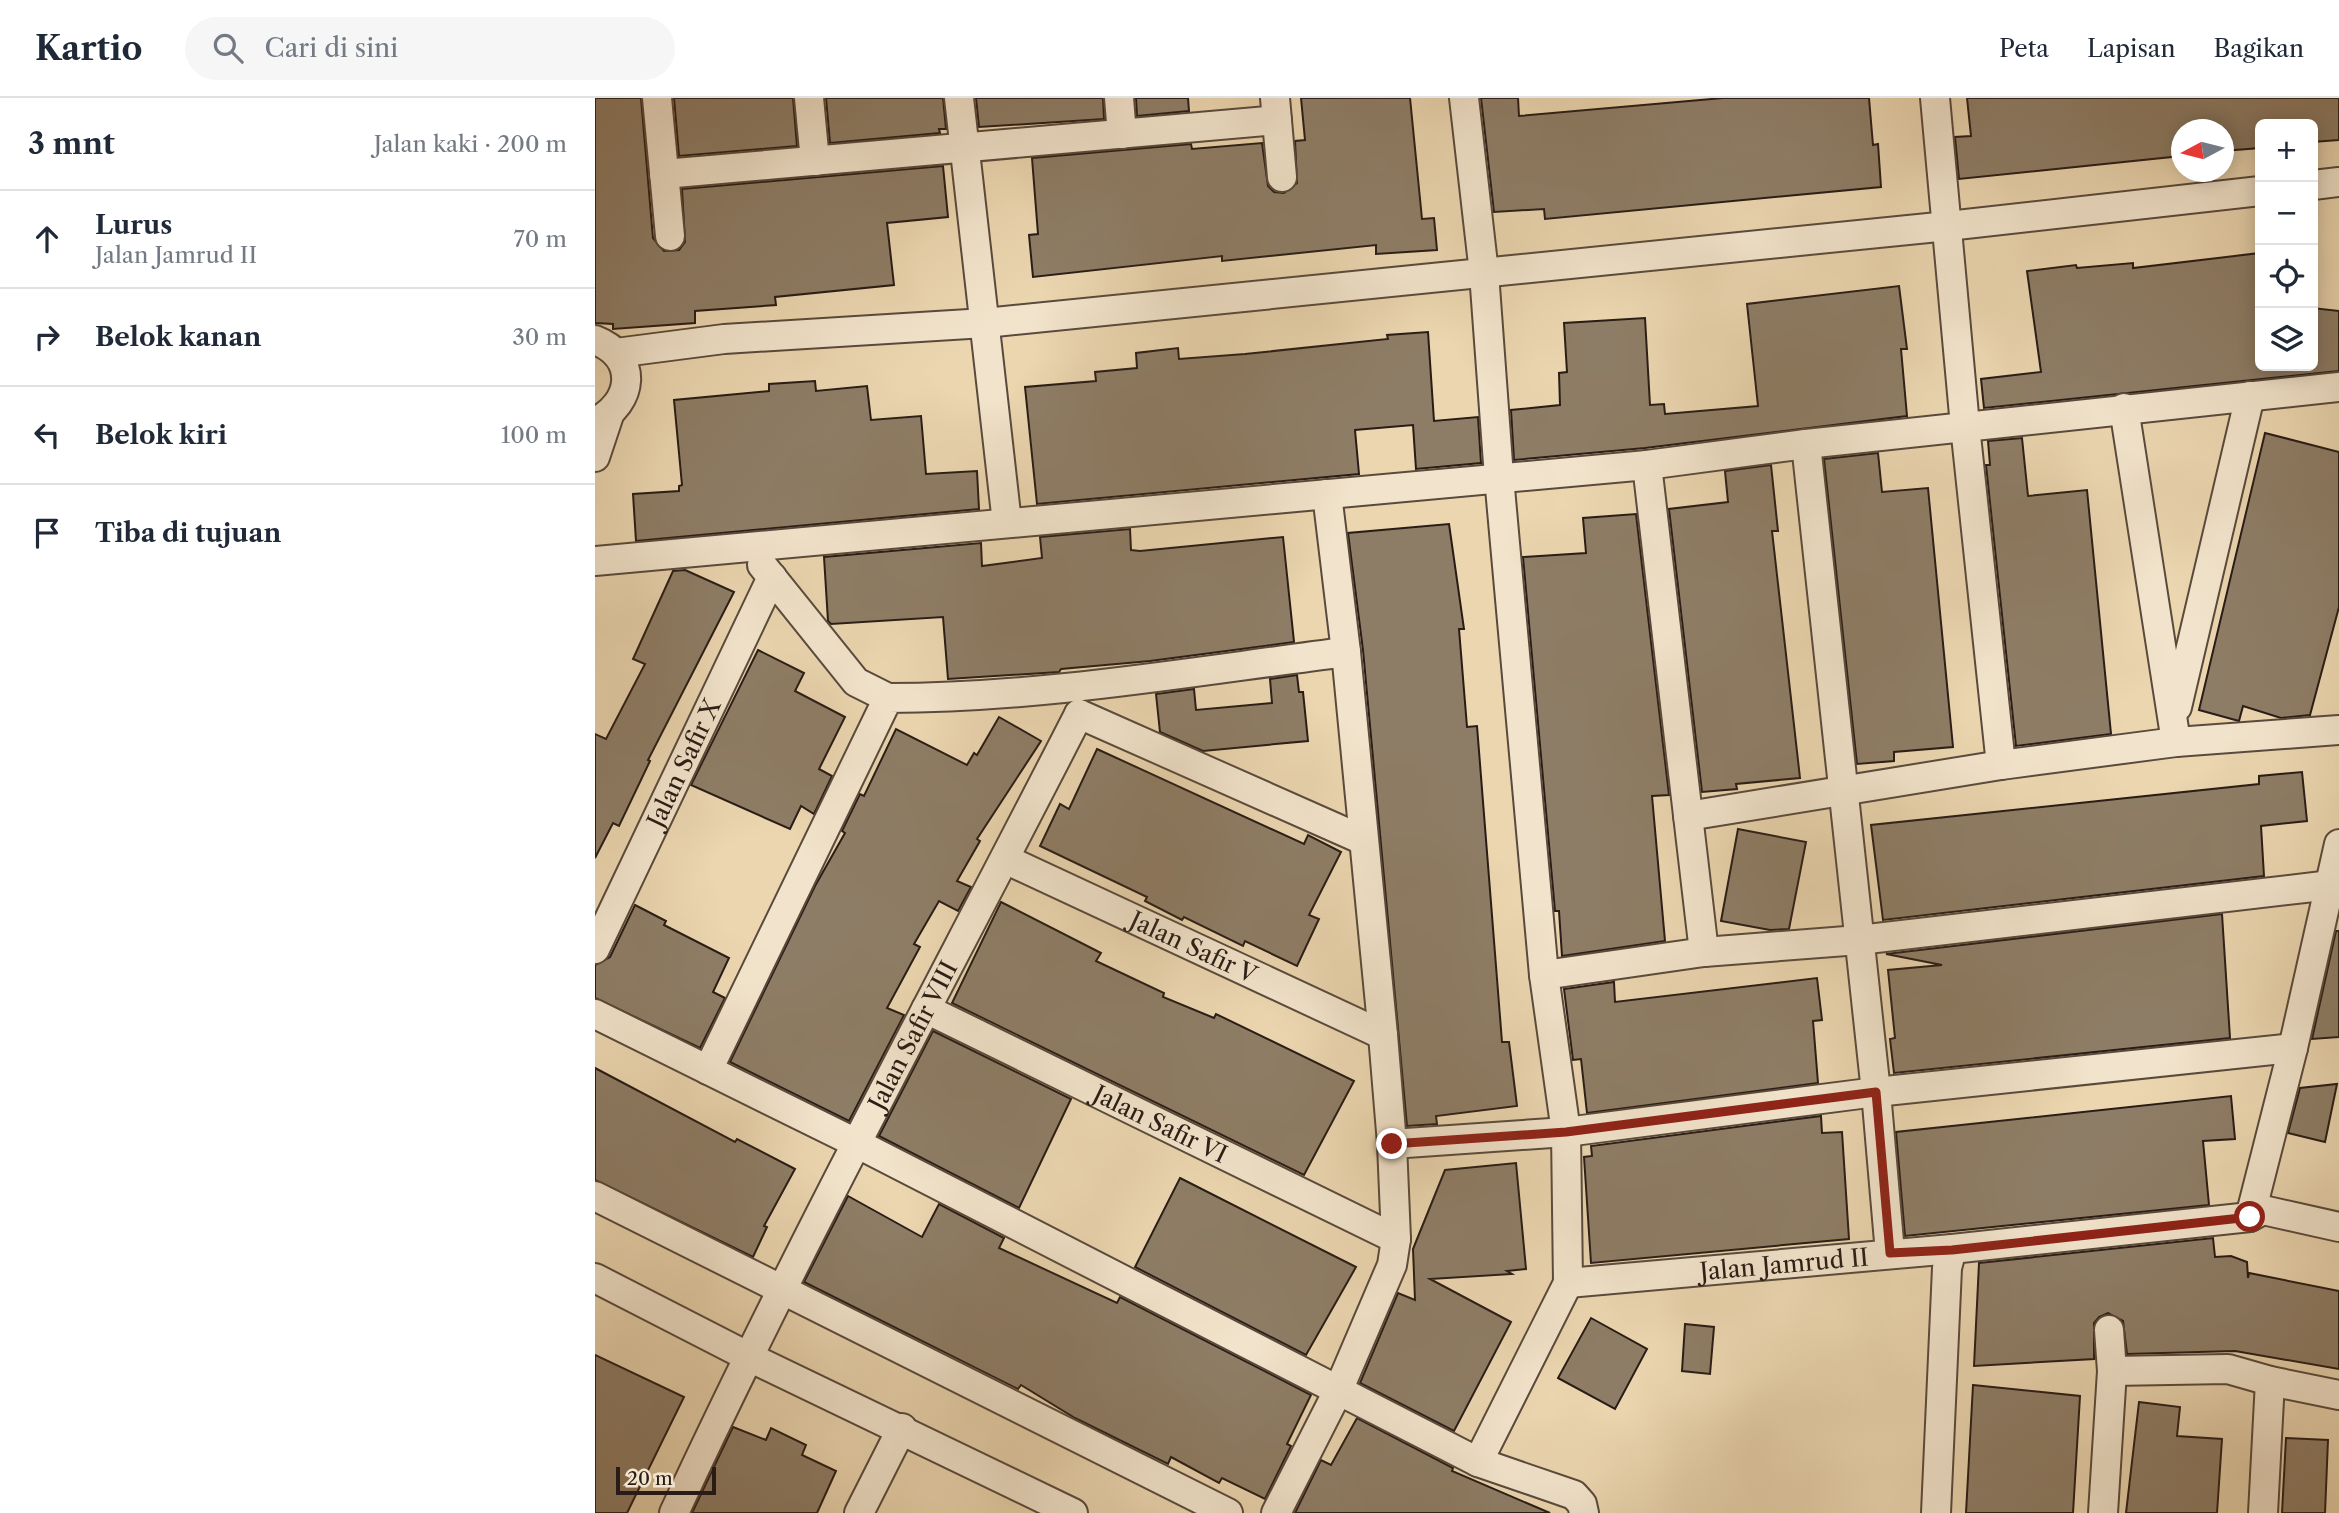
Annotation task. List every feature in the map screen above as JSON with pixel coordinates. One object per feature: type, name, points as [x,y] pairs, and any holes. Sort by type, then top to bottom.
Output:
[{"type":"street","points":[[657,98],[670,236]]},
{"type":"street","points":[[810,98],[815,161]]},
{"type":"street","points":[[960,98],[1007,523]]},
{"type":"street","points":[[1119,98],[1122,134]]},
{"type":"street","points":[[1464,98],[1483,273],[1544,975],[1566,1132],[1568,1283],[1478,1462]]},
{"type":"street","points":[[1935,98],[1965,426],[2001,765]]},
{"type":"street","points":[[664,174],[1122,134],[1276,109],[1282,177]]},
{"type":"street","points":[[2318,184],[2339,182]]},
{"type":"street","points":[[606,346],[985,323],[1948,226],[2255,192]]},
{"type":"street","points":[[595,457],[602,418],[625,392],[627,378],[606,346]]},
{"type":"street","points":[[595,561],[1647,465],[2124,408],[2339,387]]},
{"type":"street","points":[[2175,732],[2250,396]]},
{"type":"street","points":[[2124,408],[2175,732]]},
{"type":"street","points":[[1806,444],[1876,1092],[1890,1253]]},
{"type":"street","points":[[1647,465],[1704,952]]},
{"type":"street","points":[[1276,1513],[1338,1391],[1392,1265],[1396,1239],[1383,1035],[1346,652],[1327,494]]},
{"type":"street","points":[[748,549],[856,682],[888,698],[1078,700],[1346,652]]},
{"type":"street","name":"Jalan Safir X","points":[[595,949],[772,577]]},
{"type":"street","points":[[708,1070],[888,698]]},
{"type":"street","points":[[1078,700],[1363,840]]},
{"type":"street","name":"Jalan Safir VIII","points":[[674,1513],[856,1143],[1005,859],[1078,700]]},
{"type":"street","points":[[1688,816],[2001,765],[2175,732],[2339,730]]},
{"type":"street","points":[[2250,1217],[2293,1048],[2339,844]]},
{"type":"street","name":"Jalan Safir V","points":[[1005,859],[1383,1035]]},
{"type":"street","points":[[1544,975],[1704,952],[1859,940],[2331,885]]},
{"type":"street","name":"Jalan Safir VI","points":[[926,1009],[1396,1239]]},
{"type":"street","points":[[595,1014],[856,1143],[1478,1462],[1574,1495],[1582,1504],[1584,1513]]},
{"type":"street","points":[[1392,1144],[1566,1132],[1876,1092],[2293,1048]]},
{"type":"street","points":[[595,1196],[1228,1513]]},
{"type":"street","name":"Jalan Jamrud II","points":[[1568,1283],[1890,1253],[1952,1250],[2250,1217],[2263,1210],[2339,1227]]},
{"type":"street","points":[[1936,1513],[1947,1268],[1952,1250]]},
{"type":"street","points":[[598,1288],[902,1428],[1041,1506],[1073,1513]]},
{"type":"street","points":[[2103,1513],[2112,1371],[2109,1330]]},
{"type":"street","points":[[2112,1371],[2228,1369],[2270,1381],[2339,1395]]},
{"type":"street","points":[[2263,1513],[2270,1381]]},
{"type":"street","points":[[859,1513],[902,1428]]},
{"type":"building","points":[[595,98],[641,98],[653,238],[664,251],[679,250],[685,242],[682,189],[943,166],[948,217],[887,223],[894,285],[775,297],[776,305],[695,311],[695,323],[613,329],[613,324],[595,323]]},
{"type":"building","points":[[674,98],[793,98],[797,146],[679,156]]},
{"type":"building","points":[[826,98],[943,98],[946,129],[939,129],[940,133],[830,143]]},
{"type":"building","points":[[976,98],[1103,98],[1104,119],[979,127]]},
{"type":"building","points":[[1136,98],[1188,98],[1189,111],[1137,116]]},
{"type":"building","points":[[1301,98],[1410,98],[1422,219],[1434,218],[1437,250],[1376,254],[1376,245],[1222,261],[1222,256],[1033,277],[1029,235],[1038,234],[1032,158],[1191,144],[1192,149],[1262,143],[1268,186],[1274,192],[1284,193],[1297,183],[1295,141],[1305,140]]},
{"type":"building","points":[[1481,98],[1518,98],[1519,116],[1723,98],[1869,98],[1873,145],[1878,144],[1881,187],[1545,219],[1544,209],[1494,212]]},
{"type":"building","points":[[1967,98],[2339,98],[2339,140],[2318,142],[2318,119],[2255,119],[2255,148],[2234,150],[2234,119],[2171,119],[2171,157],[1959,179],[1955,137],[1971,136]]},
{"type":"building","points":[[2255,254],[2255,371],[2318,371],[2318,309],[2339,311],[2339,371],[1984,408],[1981,379],[2041,372],[2027,271],[2076,265],[2077,268],[2133,263],[2133,268]]},
{"type":"building","points":[[1899,286],[1907,349],[1901,349],[1907,416],[1645,448],[1514,460],[1511,410],[1560,405],[1559,373],[1567,372],[1564,323],[1645,318],[1650,405],[1664,404],[1665,414],[1758,406],[1747,304]]},
{"type":"building","points":[[1428,332],[1434,421],[1478,417],[1481,463],[1416,469],[1413,425],[1355,430],[1359,474],[1037,504],[1025,387],[1096,381],[1095,372],[1137,368],[1136,353],[1178,348],[1179,359],[1388,339],[1387,335]]},
{"type":"building","points":[[815,381],[816,391],[867,386],[871,420],[921,416],[926,474],[977,471],[979,509],[636,541],[633,494],[679,491],[679,486],[682,485],[674,400],[769,391],[769,384]]},
{"type":"building","points":[[2265,433],[2339,452],[2339,607],[2310,715],[2281,718],[2243,706],[2239,721],[2199,710]]},
{"type":"building","points":[[2022,438],[2028,496],[2087,490],[2111,734],[2016,746],[1986,465],[1990,465],[1988,441]]},
{"type":"building","points":[[1878,453],[1882,492],[1928,488],[1953,747],[1894,752],[1894,761],[1857,764],[1824,459]]},
{"type":"building","points":[[1771,465],[1778,531],[1772,531],[1800,778],[1736,784],[1737,789],[1702,792],[1669,509],[1728,502],[1725,471]]},
{"type":"building","points":[[1636,514],[1669,795],[1652,796],[1665,941],[1562,956],[1559,911],[1555,911],[1523,557],[1586,553],[1583,518]]},
{"type":"building","points":[[1449,524],[1464,629],[1459,629],[1467,727],[1477,726],[1502,1042],[1509,1042],[1517,1106],[1436,1116],[1437,1124],[1407,1126],[1363,650],[1348,533]]},
{"type":"building","points":[[1130,529],[1131,550],[1140,551],[1283,537],[1294,642],[1150,661],[1061,669],[1059,672],[948,679],[943,617],[831,624],[828,621],[824,557],[981,543],[982,566],[1042,558],[1040,537]]},
{"type":"building","points":[[685,570],[734,592],[648,760],[650,761],[619,826],[613,823],[595,858],[595,734],[606,739],[645,664],[633,659],[673,571]]},
{"type":"building","points":[[758,650],[804,673],[795,691],[845,717],[819,769],[832,776],[814,814],[801,806],[790,829],[691,785]]},
{"type":"building","points":[[1297,675],[1299,692],[1303,692],[1308,741],[1203,751],[1160,732],[1156,694],[1194,689],[1196,710],[1272,703],[1270,679]]},
{"type":"building","points":[[999,717],[1041,741],[977,839],[980,841],[957,881],[971,887],[958,911],[939,901],[914,944],[920,947],[887,1008],[904,1015],[849,1121],[730,1062],[815,886],[845,833],[842,831],[860,794],[864,796],[896,729],[967,765],[974,753],[977,755]]},
{"type":"building","points":[[1097,749],[1304,844],[1308,835],[1341,852],[1309,915],[1319,919],[1297,966],[1245,941],[1243,946],[1184,917],[1182,920],[1145,901],[1147,897],[1040,846],[1060,804],[1069,809]]},
{"type":"building","points":[[2302,772],[2307,821],[2261,826],[2264,876],[1883,920],[1871,825],[2259,784],[2259,776]]},
{"type":"building","points":[[1738,829],[1806,842],[1789,929],[1770,930],[1721,921]]},
{"type":"building","points":[[1001,902],[1101,953],[1096,961],[1164,993],[1163,997],[1214,1018],[1216,1014],[1354,1081],[1304,1175],[952,1003]]},
{"type":"building","points":[[635,905],[666,921],[664,925],[729,958],[713,992],[725,998],[700,1048],[595,998],[595,965],[610,957]]},
{"type":"building","points":[[2222,914],[2230,1038],[1894,1073],[1890,1039],[1895,1038],[1888,970],[1942,965],[1886,954]]},
{"type":"building","points":[[2336,931],[2339,931],[2339,1037],[2312,1039]]},
{"type":"building","points":[[1817,978],[1822,1020],[1813,1021],[1818,1083],[1587,1113],[1581,1059],[1573,1060],[1564,989],[1614,982],[1615,1002]]},
{"type":"building","points":[[933,1031],[1071,1099],[1019,1208],[879,1136]]},
{"type":"building","points":[[595,1068],[735,1142],[737,1139],[795,1169],[764,1226],[767,1227],[753,1257],[595,1180]]},
{"type":"building","points":[[2337,1084],[2325,1142],[2288,1133],[2300,1088]]},
{"type":"building","points":[[2231,1096],[2235,1139],[2203,1141],[2209,1205],[1905,1236],[1896,1132]]},
{"type":"building","points":[[1821,1116],[1822,1133],[1842,1132],[1849,1239],[1591,1263],[1584,1157],[1592,1156],[1591,1146]]},
{"type":"building","points":[[1516,1163],[1526,1269],[1507,1271],[1512,1274],[1430,1279],[1511,1322],[1454,1431],[1360,1383],[1398,1293],[1415,1300],[1413,1249],[1445,1170]]},
{"type":"building","points":[[1180,1178],[1356,1267],[1306,1355],[1135,1267]]},
{"type":"building","points":[[848,1196],[922,1237],[939,1204],[1004,1238],[999,1248],[1117,1303],[1120,1297],[1311,1395],[1287,1444],[1291,1446],[1265,1499],[1222,1478],[1219,1483],[1171,1457],[1168,1464],[1075,1418],[1021,1385],[1018,1389],[804,1282]]},
{"type":"building","points":[[2213,1238],[2215,1257],[2231,1256],[2247,1262],[2248,1278],[2249,1273],[2339,1291],[2339,1369],[2235,1351],[2127,1354],[2123,1321],[2108,1313],[2094,1323],[2094,1359],[1974,1366],[1979,1263]]},
{"type":"building","points":[[1591,1318],[1647,1349],[1615,1409],[1558,1378]]},
{"type":"building","points":[[1685,1324],[1714,1327],[1710,1374],[1682,1371]]},
{"type":"building","points":[[595,1355],[684,1397],[627,1513],[595,1513]]},
{"type":"building","points":[[1973,1385],[2080,1396],[2073,1513],[1966,1513]]},
{"type":"building","points":[[2139,1402],[2180,1407],[2177,1436],[2222,1439],[2217,1513],[2126,1513]]},
{"type":"building","points":[[1357,1418],[1453,1468],[1452,1471],[1550,1513],[1295,1513],[1321,1460],[1331,1465]]},
{"type":"building","points":[[733,1427],[766,1440],[771,1428],[806,1445],[802,1455],[836,1471],[817,1513],[692,1513]]},
{"type":"building","points":[[2286,1438],[2328,1440],[2325,1513],[2282,1513]]},
{"type":"route","points":[[1392,1144],[1566,1132],[1876,1092],[1890,1253],[1952,1250],[2250,1217]]}]
